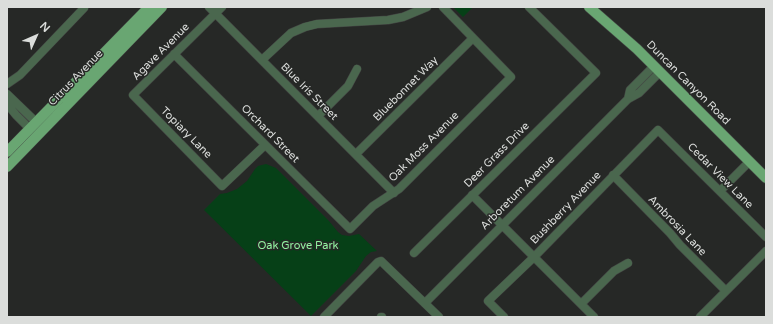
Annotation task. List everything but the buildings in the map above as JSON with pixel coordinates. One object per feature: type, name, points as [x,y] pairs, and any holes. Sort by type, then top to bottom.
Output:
[{"type":"main road","name":"Citrus Avenue","points":[[7,152],[149,7]]},
{"type":"main road","name":"Citrus Avenue","points":[[7,167],[162,7]]},
{"type":"main road","name":"Duncan Canyon Road","points":[[589,7],[638,49],[766,178]]},
{"type":"street","name":"Blue Iris Street","points":[[209,7],[394,192]]},
{"type":"street","name":"Agave Avenue","points":[[133,96],[222,7]]},
{"type":"street","points":[[262,60],[291,33],[305,27],[317,24],[388,20],[403,17],[427,7]]},
{"type":"street","points":[[443,7],[472,38]]},
{"type":"street","name":"Deer Grass Drive","points":[[414,253],[596,73],[529,7]]},
{"type":"street","points":[[7,84],[20,75],[83,8]]},
{"type":"street","name":"Oak Moss Avenue","points":[[350,229],[373,206],[399,189],[511,77],[472,38]]},
{"type":"street","name":"Bluebonnet Way","points":[[356,154],[472,38]]},
{"type":"street","name":"Orchard Street","points":[[174,54],[350,229]]},
{"type":"street","points":[[318,116],[348,86],[357,69]]},
{"type":"street","name":"Arboretum Avenue","points":[[425,303],[628,99],[639,93],[657,69]]},
{"type":"street","points":[[7,94],[18,110],[33,125]]},
{"type":"street","name":"Topiary Lane","points":[[133,96],[222,186],[265,145]]},
{"type":"street","points":[[7,104],[18,110]]},
{"type":"street","name":"Bushberry Avenue","points":[[504,317],[488,301],[534,257],[658,130]]},
{"type":"street","name":"Cedar View Lane","points":[[658,130],[766,237]]},
{"type":"street","points":[[720,191],[749,162]]},
{"type":"street","name":"Ambrosia Lane","points":[[613,175],[726,291]]},
{"type":"street","points":[[472,195],[594,317]]},
{"type":"street","points":[[700,317],[766,251]]},
{"type":"street","points":[[324,317],[378,262],[382,261],[438,317]]},
{"type":"street","points":[[581,304],[614,271],[628,263]]},
{"type":"green space","points":[[453,7],[473,7],[463,17]]},
{"type":"green space","name":"Oak Grove Park","points":[[266,164],[276,168],[338,232],[342,235],[349,236],[359,234],[377,251],[371,252],[366,256],[356,271],[311,316],[204,210],[220,194],[237,189],[247,181],[258,166]]}]
